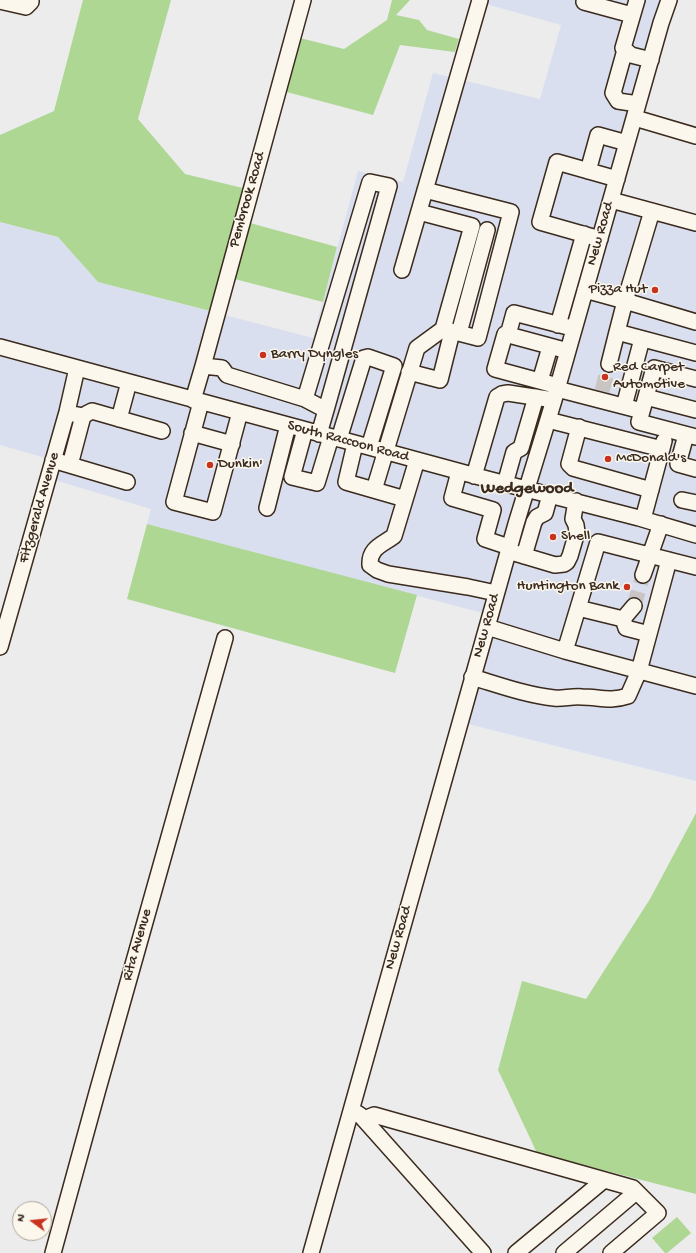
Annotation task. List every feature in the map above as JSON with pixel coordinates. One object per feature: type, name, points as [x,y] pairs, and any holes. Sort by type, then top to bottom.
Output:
[{"type":"street","points":[[0,1],[26,7],[32,0]]},
{"type":"street","name":"Pembrook Road","points":[[207,511],[174,502],[192,433],[204,366],[302,0]]},
{"type":"street","points":[[402,270],[480,0]]},
{"type":"street","points":[[585,0],[584,2],[632,15]]},
{"type":"street","points":[[637,0],[623,48],[625,50],[613,92],[618,101],[636,111],[696,135]]},
{"type":"street","name":"New Road","points":[[310,1253],[508,549],[548,420],[628,142],[651,60],[665,1]]},
{"type":"street","points":[[625,50],[631,55],[651,60]]},
{"type":"street","points":[[588,171],[598,135],[628,142]]},
{"type":"street","points":[[600,239],[540,222],[557,162],[617,179]]},
{"type":"street","points":[[306,399],[370,182],[389,186],[326,410],[330,437]]},
{"type":"street","points":[[374,490],[417,348],[452,331],[478,338],[511,212],[425,190]]},
{"type":"street","points":[[611,200],[696,222]]},
{"type":"street","points":[[609,364],[625,301],[652,211]]},
{"type":"street","points":[[419,212],[506,234]]},
{"type":"street","points":[[410,372],[440,380],[452,331],[472,226]]},
{"type":"street","points":[[452,331],[487,230]]},
{"type":"street","points":[[558,325],[584,234]]},
{"type":"street","points":[[585,290],[696,322]]},
{"type":"street","points":[[508,335],[514,313],[574,329]]},
{"type":"street","points":[[617,332],[696,353]]},
{"type":"street","points":[[536,380],[496,369],[504,334],[568,351]]},
{"type":"street","points":[[547,346],[541,347],[506,338],[498,366],[529,375],[556,392]]},
{"type":"street","points":[[624,406],[642,339]]},
{"type":"street","points":[[536,380],[547,346]]},
{"type":"street","name":"South Raccoon Road","points":[[0,347],[459,472],[643,519],[696,535]]},
{"type":"street","points":[[305,430],[292,476],[317,483],[330,437],[364,358],[368,357],[394,366],[346,482],[405,499]]},
{"type":"street","points":[[204,366],[222,368],[227,375],[306,399],[326,410]]},
{"type":"street","name":"Fitzgerald Avenue","points":[[0,648],[67,412],[77,368]]},
{"type":"street","points":[[696,379],[654,368],[639,422],[691,436],[678,464],[696,469]]},
{"type":"street","points":[[119,419],[129,382]]},
{"type":"street","points":[[474,476],[497,397],[502,394],[508,393],[536,397],[556,392],[601,395],[624,406],[644,404],[696,410]]},
{"type":"street","points":[[505,484],[514,452],[521,448],[536,397]]},
{"type":"street","points":[[70,465],[83,416],[92,411],[162,431]]},
{"type":"street","points":[[67,412],[83,416]]},
{"type":"street","points":[[231,447],[222,456],[207,511],[213,512],[231,447],[240,412]]},
{"type":"street","points":[[548,420],[662,449]]},
{"type":"street","points":[[267,508],[288,425]]},
{"type":"street","points":[[579,428],[569,464],[573,468],[651,490]]},
{"type":"street","points":[[643,519],[667,430]]},
{"type":"street","points":[[192,433],[231,447]]},
{"type":"street","points":[[53,460],[127,482]]},
{"type":"street","points":[[417,460],[394,536],[377,547],[370,556],[370,565],[377,570],[388,574],[496,593]]},
{"type":"street","points":[[459,472],[452,498],[493,510],[485,539],[524,556],[555,565],[561,565],[566,562],[570,556],[577,532],[573,519],[576,501]]},
{"type":"street","points":[[524,556],[534,522],[537,517],[545,513],[550,495]]},
{"type":"street","points":[[643,576],[661,524]]},
{"type":"street","points":[[565,651],[598,542],[696,567]]},
{"type":"street","points":[[472,677],[515,690],[554,698],[580,696],[617,700],[628,696],[639,671],[670,560]]},
{"type":"street","points":[[623,619],[634,606]]},
{"type":"street","points":[[578,608],[623,619]]},
{"type":"street","points":[[623,619],[626,628],[649,634]]},
{"type":"street","points":[[486,627],[565,651],[696,686]]},
{"type":"street","name":"Rita Avenue","points":[[53,1253],[225,638]]},
{"type":"street","points":[[351,1110],[364,1119],[483,1253]]},
{"type":"street","points":[[364,1119],[374,1115],[632,1188],[658,1213],[611,1253]]},
{"type":"street","points":[[516,1253],[604,1180]]},
{"type":"street","points":[[564,1253],[636,1192]]},
{"type":"shaded area","points":[[480,0],[669,0],[611,199],[696,223],[696,781],[460,722],[490,615],[147,524],[151,509],[48,478],[53,460],[0,445],[0,222],[58,237],[98,282],[313,338],[358,171],[403,182],[433,73],[540,99],[561,25],[479,2]]},
{"type":"green space","points":[[83,0],[171,0],[138,119],[185,174],[251,190],[243,221],[337,247],[323,302],[227,277],[218,313],[98,282],[58,237],[0,222],[0,135],[54,111]]},
{"type":"green space","points":[[392,0],[410,0],[396,15],[419,20],[427,30],[459,39],[455,52],[400,45],[373,115],[283,91],[296,37],[344,49],[387,20]]},
{"type":"green space","points":[[147,524],[417,595],[395,673],[127,599]]},
{"type":"green space","points":[[696,813],[696,1194],[537,1153],[498,1070],[522,981],[586,999],[650,899]]},
{"type":"green space","points":[[677,1217],[691,1233],[667,1253],[665,1253],[652,1238]]},
{"type":"tunnel","points":[[602,391],[609,364]]},
{"type":"tunnel","points":[[634,606],[643,575]]},
{"type":"place","name":"Pizza Hut","points":[[655,290]]},
{"type":"place","name":"Barry Dyngles","points":[[263,355]]},
{"type":"place","name":"Red Carpet Automotive","points":[[605,377]]},
{"type":"place","name":"McDonald's","points":[[608,459]]},
{"type":"place","name":"Dunkin'","points":[[210,465]]},
{"type":"place","name":"Shell","points":[[553,537]]},
{"type":"place","name":"Huntington Bank","points":[[627,587]]},
{"type":"district","name":"Wedgewood","points":[[527,489]]}]
